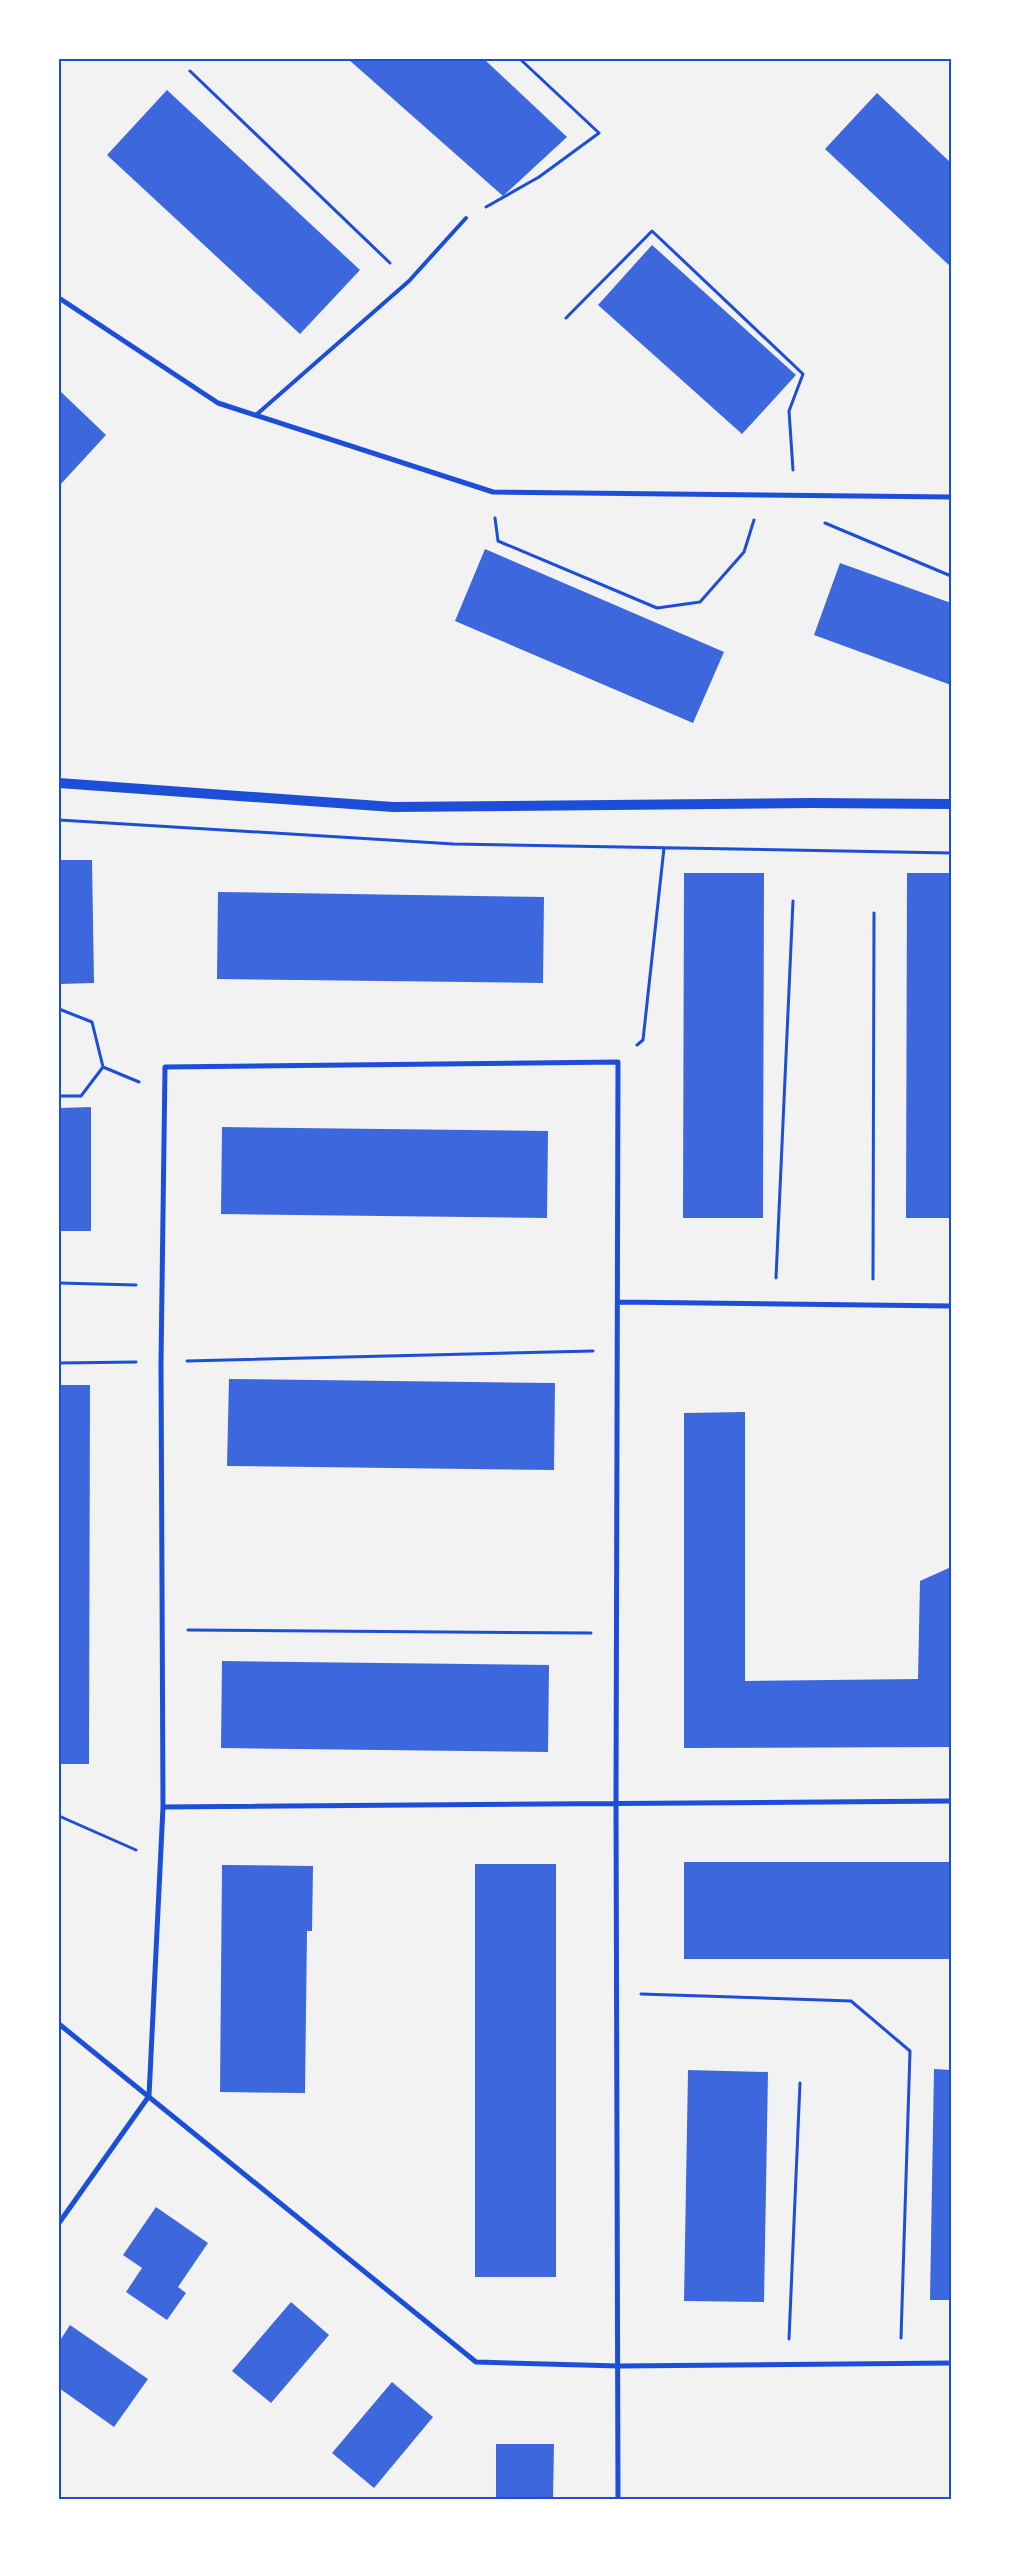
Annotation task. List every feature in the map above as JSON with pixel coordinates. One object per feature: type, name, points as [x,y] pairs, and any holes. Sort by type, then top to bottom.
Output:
[{"type":"main road","points":[[59,784],[393,807],[811,803],[951,804]]},
{"type":"street","points":[[59,298],[218,403],[492,492],[951,497]]},
{"type":"street","points":[[59,2223],[149,2096],[163,1806],[161,1362],[165,1067],[618,1062],[619,1302],[616,1802],[618,2499]]},
{"type":"street","points":[[619,1302],[951,1306]]},
{"type":"street","points":[[163,1806],[951,1801]]},
{"type":"street","points":[[59,2024],[476,2362],[619,2366],[951,2363]]},
{"type":"lane","points":[[256,416],[409,281],[466,218]]},
{"type":"path","points":[[466,218],[539,177],[598,133],[520,59]]},
{"type":"path","points":[[190,71],[409,281]]},
{"type":"path","points":[[566,318],[652,231],[803,374],[789,411],[794,495]]},
{"type":"path","points":[[492,492],[498,540],[657,608],[700,602],[744,552],[761,495]]},
{"type":"path","points":[[824,522],[951,576]]},
{"type":"path","points":[[59,820],[454,844],[951,853]]},
{"type":"path","points":[[618,1062],[643,1040],[664,848]]},
{"type":"path","points":[[775,1304],[793,902]]},
{"type":"path","points":[[873,1305],[874,913]]},
{"type":"path","points":[[59,1009],[92,1022],[102,1067],[81,1096],[59,1096]]},
{"type":"path","points":[[102,1067],[164,1092]]},
{"type":"path","points":[[59,1283],[162,1286]]},
{"type":"path","points":[[59,1363],[618,1351]]},
{"type":"path","points":[[162,1630],[617,1634]]},
{"type":"path","points":[[59,1816],[160,1860]]},
{"type":"path","points":[[617,1993],[851,2001],[910,2051],[901,2363]]},
{"type":"path","points":[[788,2364],[800,2083]]},
{"type":"building","points":[[348,59],[484,59],[567,137],[503,196]]},
{"type":"building","points":[[167,90],[360,270],[300,334],[107,155]]},
{"type":"building","points":[[877,93],[951,163],[951,267],[825,149]]},
{"type":"building","points":[[652,245],[796,375],[742,434],[598,305]]},
{"type":"building","points":[[59,390],[106,435],[59,486]]},
{"type":"building","points":[[485,549],[724,652],[693,723],[455,621]]},
{"type":"building","points":[[840,563],[951,603],[951,685],[814,635]]},
{"type":"building","points":[[59,860],[92,860],[94,983],[59,984]]},
{"type":"building","points":[[684,873],[764,873],[763,1218],[683,1218]]},
{"type":"building","points":[[907,873],[951,873],[951,1218],[906,1218]]},
{"type":"building","points":[[218,892],[544,897],[543,983],[217,979]]},
{"type":"building","points":[[91,1107],[91,1231],[59,1231],[59,1108]]},
{"type":"building","points":[[222,1127],[548,1131],[547,1218],[221,1214]]},
{"type":"building","points":[[229,1379],[555,1383],[554,1470],[227,1466]]},
{"type":"building","points":[[59,1385],[90,1385],[89,1764],[59,1764]]},
{"type":"building","points":[[745,1412],[745,1681],[918,1679],[920,1581],[951,1567],[951,1747],[684,1748],[684,1413]]},
{"type":"building","points":[[222,1661],[549,1665],[548,1752],[221,1748]]},
{"type":"building","points":[[684,1862],[951,1862],[951,1959],[684,1959]]},
{"type":"building","points":[[475,1864],[556,1864],[556,2277],[475,2277]]},
{"type":"building","points":[[222,1865],[313,1866],[312,1931],[307,1931],[305,2093],[220,2092]]},
{"type":"building","points":[[934,2069],[951,2070],[951,2300],[930,2300]]},
{"type":"building","points":[[688,2070],[768,2072],[764,2302],[684,2301]]},
{"type":"building","points":[[156,2207],[208,2243],[178,2287],[186,2293],[167,2320],[126,2292],[142,2268],[123,2255]]},
{"type":"building","points":[[291,2302],[329,2335],[271,2403],[232,2371]]},
{"type":"building","points":[[70,2325],[148,2379],[114,2427],[59,2388],[59,2342]]},
{"type":"building","points":[[392,2382],[433,2417],[374,2488],[332,2453]]},
{"type":"building","points":[[496,2444],[554,2444],[553,2499],[496,2499]]}]
